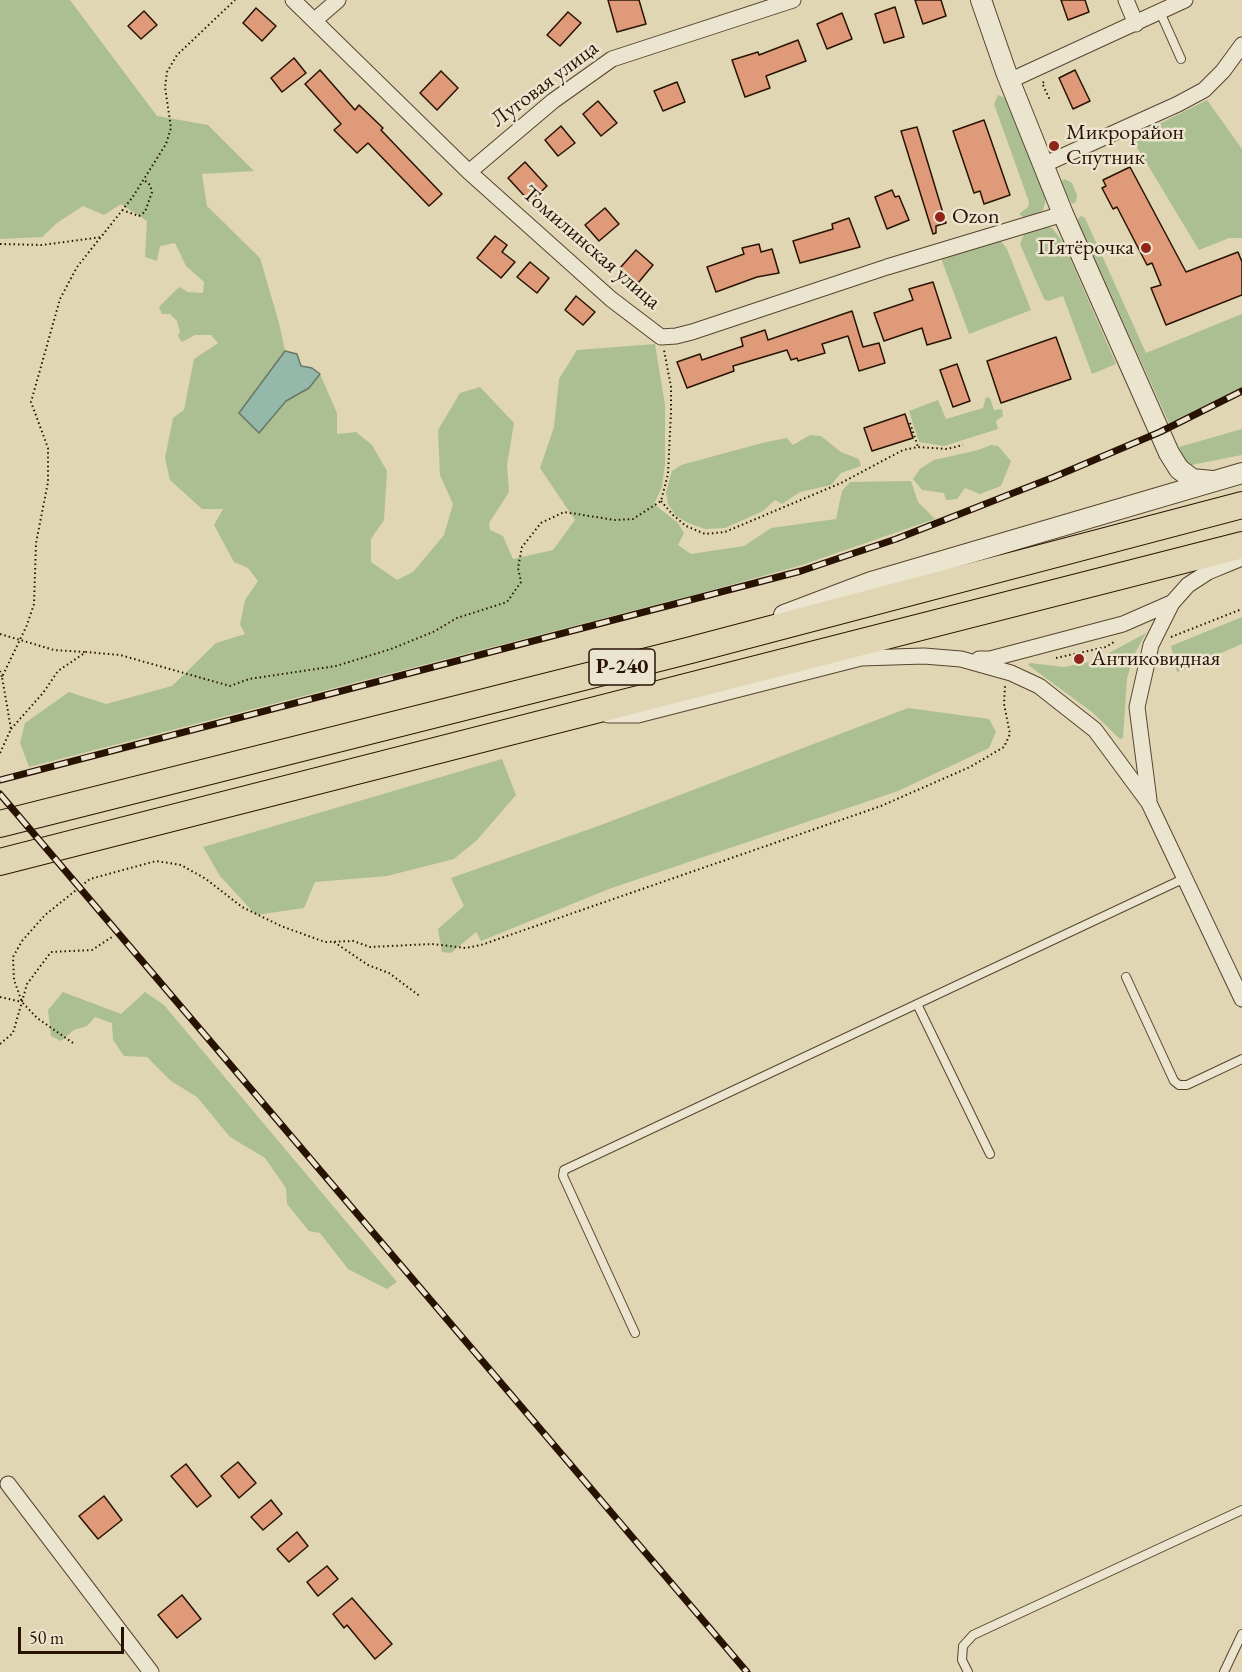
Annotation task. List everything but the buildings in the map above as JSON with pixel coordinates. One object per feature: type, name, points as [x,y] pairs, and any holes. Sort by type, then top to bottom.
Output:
[{"type":"highway","name":"Р-240","points":[[0,824],[691,650],[1242,505]]},
{"type":"highway","name":"Р-240","points":[[0,862],[1242,545]]},
{"type":"street","name":"Томилинская улица","points":[[293,0],[469,172],[611,299],[661,337],[692,332],[887,267],[1063,214]]},
{"type":"street","points":[[315,20],[338,0]]},
{"type":"street","name":"Луговая улица","points":[[469,172],[553,101],[612,59],[793,0]]},
{"type":"street","points":[[981,0],[1020,108],[1063,214],[1169,453],[1179,469],[1192,478],[1212,481]]},
{"type":"street","points":[[1126,0],[1136,24]]},
{"type":"street","points":[[1008,76],[1136,24],[1185,0]]},
{"type":"street","points":[[1020,108],[1021,92],[1030,81],[1099,50],[1136,24]]},
{"type":"street","points":[[1043,165],[1169,109],[1204,90],[1223,71],[1242,45]]},
{"type":"street","points":[[1147,501],[1163,486],[1170,472],[1169,453]]},
{"type":"street","points":[[691,650],[871,582],[1242,473]]},
{"type":"street","points":[[1149,803],[1137,707],[1151,645],[1172,603],[1188,585],[1208,572],[1242,558]]},
{"type":"street","points":[[571,717],[638,714],[861,658],[924,656],[990,659],[1123,624],[1172,603]]},
{"type":"street","points":[[961,659],[995,666],[1039,686],[1095,730],[1149,803],[1242,999]]},
{"type":"street","points":[[8,1484],[151,1672]]},
{"type":"lane","points":[[1160,12],[1181,58]]},
{"type":"lane","points":[[635,1333],[563,1176],[564,1170],[1185,878]]},
{"type":"lane","points":[[1126,977],[1174,1081],[1179,1085],[1187,1085],[1242,1059]]},
{"type":"lane","points":[[917,1004],[990,1154]]},
{"type":"lane","points":[[968,1672],[962,1660],[963,1646],[974,1635],[1242,1510]]},
{"type":"lane","points":[[1224,1672],[1241,1639]]},
{"type":"path","points":[[2,677],[27,625],[34,604],[36,543],[48,482],[48,448],[31,402],[34,382],[53,331],[60,299],[76,267],[103,237],[166,144],[171,128],[165,87],[167,72],[177,55],[193,38],[235,0]]},
{"type":"path","points":[[1049,80],[1042,83],[1050,100]]},
{"type":"path","points":[[122,210],[139,216],[146,212],[152,192],[150,185],[143,179]]},
{"type":"path","points":[[0,244],[42,244],[103,237]]},
{"type":"path","points":[[0,634],[54,650],[120,655],[230,686],[249,679],[336,666],[391,649],[433,632],[457,618],[507,602],[521,582],[518,568],[522,547],[541,523],[564,512],[615,520],[633,519],[661,501],[668,474],[671,387],[661,337]]},
{"type":"path","points":[[910,423],[918,447]]},
{"type":"path","points":[[661,501],[673,516],[686,526],[705,534],[724,532],[841,483],[887,457],[918,447],[947,449],[963,445]]},
{"type":"path","points":[[1167,638],[1176,637],[1242,609]]},
{"type":"path","points":[[0,753],[11,729],[43,693],[58,671],[86,652]]},
{"type":"path","points":[[0,671],[4,702],[11,729]]},
{"type":"path","points":[[73,1043],[37,1018],[22,1002],[14,980],[13,957],[22,941],[45,915],[90,879],[156,861],[181,865],[206,879],[242,907],[281,926],[325,942],[353,941],[370,947],[432,944],[466,948],[481,945],[881,806],[970,766],[1004,747],[1010,734],[1004,704],[1005,686]]},
{"type":"path","points":[[0,707],[4,702]]},
{"type":"path","points":[[0,1044],[13,1034],[27,984],[51,952],[92,950],[112,937]]},
{"type":"path","points":[[334,942],[368,965],[389,973],[421,997]]},
{"type":"path","points":[[0,997],[22,1002]]},
{"type":"shaded area","points":[[0,0],[70,0],[157,116],[208,125],[254,171],[202,174],[207,206],[260,258],[285,351],[239,413],[259,433],[286,401],[309,388],[320,374],[337,413],[337,434],[356,432],[372,445],[387,471],[384,520],[371,539],[371,562],[397,580],[413,572],[444,535],[453,504],[440,475],[438,430],[460,393],[480,387],[514,423],[507,465],[509,492],[489,523],[490,530],[503,536],[513,559],[553,550],[575,520],[540,468],[554,427],[559,379],[577,350],[655,344],[665,405],[665,464],[662,487],[654,504],[678,523],[684,533],[678,545],[691,554],[744,546],[771,528],[836,519],[842,491],[850,482],[911,481],[918,502],[935,519],[799,566],[701,593],[29,767],[20,743],[25,723],[69,692],[106,704],[172,686],[216,643],[245,634],[240,624],[245,600],[258,581],[248,568],[234,562],[214,525],[223,509],[202,509],[170,480],[165,458],[173,418],[184,410],[194,359],[218,343],[211,335],[195,335],[182,342],[178,336],[180,332],[177,321],[170,314],[162,314],[159,307],[179,287],[188,292],[203,293],[204,282],[186,266],[175,243],[160,246],[157,261],[145,257],[147,221],[121,204],[104,215],[83,206],[57,223],[42,237],[0,239]]},
{"type":"shaded area","points":[[998,95],[1005,98],[1046,199],[1043,210],[1026,219],[1019,214],[1028,207],[1029,202],[994,104]]},
{"type":"shaded area","points":[[1207,100],[1242,149],[1242,238],[1229,238],[1199,250],[1135,144],[1137,135]]},
{"type":"shaded area","points":[[1065,179],[1072,183],[1077,195],[1076,202],[1072,204],[1062,185]]},
{"type":"shaded area","points":[[1081,216],[1085,218],[1146,353],[1242,314],[1242,387],[1169,423],[1077,220]]},
{"type":"shaded area","points":[[1047,227],[1052,228],[1063,242],[1116,364],[1092,374],[1063,296],[1048,301],[1044,299],[1020,244],[1024,234]]},
{"type":"shaded area","points":[[1000,240],[1007,249],[1031,310],[969,334],[942,261],[943,256]]},
{"type":"shaded area","points":[[285,351],[297,354],[301,366],[312,368],[320,374],[309,388],[286,401],[259,433],[239,413]]},
{"type":"shaded area","points":[[986,397],[990,398],[994,410],[1002,409],[1003,416],[996,421],[998,429],[944,446],[919,442],[909,411],[938,400],[946,419],[983,408]]},
{"type":"shaded area","points":[[1242,429],[1242,455],[1186,466],[1179,447]]},
{"type":"shaded area","points":[[810,435],[821,436],[841,452],[859,459],[861,466],[841,473],[831,485],[800,492],[782,504],[775,500],[763,511],[725,528],[705,529],[688,523],[675,515],[668,504],[666,492],[672,471],[681,465],[787,438],[793,445]]},
{"type":"shaded area","points":[[991,445],[998,446],[1011,461],[1001,486],[980,494],[965,488],[957,499],[946,500],[944,493],[922,490],[913,479],[920,469],[934,460]]},
{"type":"shaded area","points":[[1242,617],[1242,644],[1177,672],[1171,646]]},
{"type":"shaded area","points":[[1146,633],[1133,657],[1127,679],[1123,738],[1120,739],[1092,712],[1028,665],[1030,663],[1064,667],[1094,661]]},
{"type":"shaded area","points":[[908,708],[989,719],[996,732],[989,748],[898,791],[609,889],[481,941],[476,932],[451,953],[442,952],[438,929],[464,906],[451,878],[601,825]]},
{"type":"shaded area","points":[[502,759],[516,795],[477,840],[454,859],[387,876],[315,882],[304,908],[256,915],[220,876],[203,847]]},
{"type":"shaded area","points":[[63,992],[121,1014],[145,992],[164,1005],[397,1282],[387,1289],[348,1269],[320,1233],[309,1231],[287,1204],[286,1188],[265,1158],[230,1137],[197,1097],[171,1081],[147,1057],[124,1056],[113,1040],[112,1023],[95,1017],[87,1026],[74,1030],[61,1041],[51,1036],[48,1010]]},
{"type":"railway","points":[[0,780],[801,571],[896,539],[1054,477],[1160,432],[1242,391]]},
{"type":"railway","points":[[0,794],[747,1672]]},
{"type":"place","name":"Микрорайон Спутник","points":[[1054,146]]},
{"type":"place","name":"Ozon","points":[[940,217]]},
{"type":"place","name":"Пятёрочка","points":[[1146,248]]},
{"type":"place","name":"Антиковидная","points":[[1079,659]]}]
